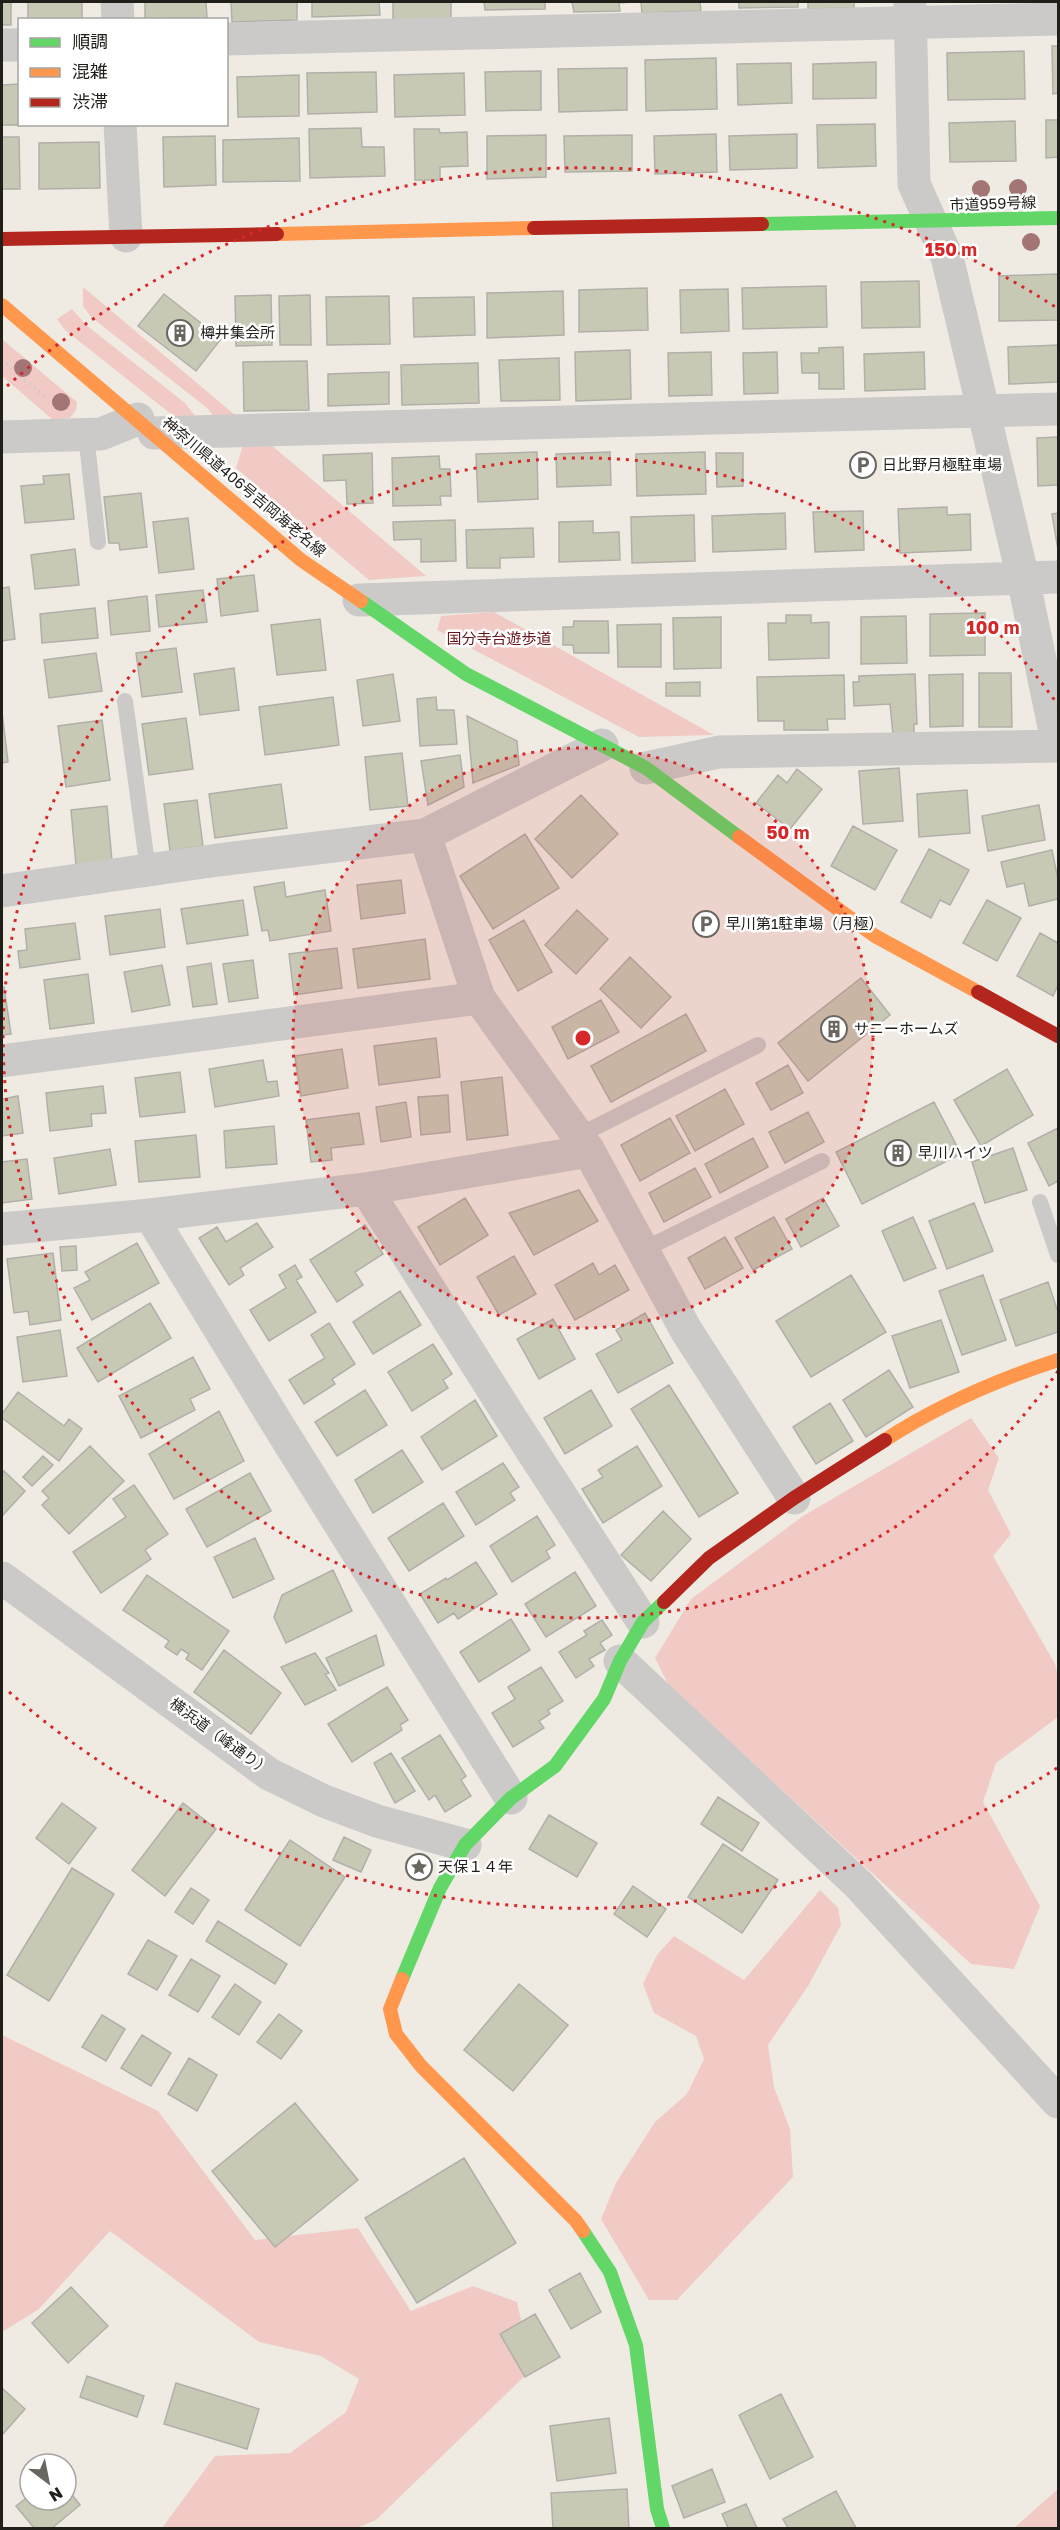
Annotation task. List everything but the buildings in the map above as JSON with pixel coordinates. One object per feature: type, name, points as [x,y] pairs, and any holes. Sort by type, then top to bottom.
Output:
[{"type":"street","points":[[117,2],[117,18]]},
{"type":"street","points":[[228,39],[910,12],[1059,19]]},
{"type":"street","points":[[646,768],[719,752],[1058,746],[1023,578],[947,257],[914,184],[910,12]]},
{"type":"street","points":[[2,45],[18,45]]},
{"type":"street","points":[[120,126],[126,236]]},
{"type":"street","name":"市道959号線","points":[[2,239],[1059,218]]},
{"type":"street","name":"神奈川県道406号吉岡海老名線","points":[[2,305],[301,560],[466,674],[646,768],[875,936],[1059,1036]]},
{"type":"street","points":[[2,437],[101,434],[146,426],[1059,409]]},
{"type":"street","points":[[359,600],[1059,577]]},
{"type":"street","points":[[2,891],[426,835],[603,745]]},
{"type":"street","points":[[426,835],[478,998],[583,1143],[686,1330],[794,1498]]},
{"type":"street","points":[[2,1061],[478,998]]},
{"type":"street","points":[[2,1228],[150,1215],[366,1189],[583,1143]]},
{"type":"street","points":[[366,1189],[644,1622]]},
{"type":"street","points":[[150,1215],[511,1798]]},
{"type":"street","points":[[663,2529],[657,2509],[636,2345],[610,2272],[576,2221],[421,2066],[396,2034],[390,2009],[440,1888],[465,1845],[511,1798],[555,1766],[604,1700],[620,1661],[644,1622],[709,1558],[794,1498],[919,1418],[1009,1376],[1059,1360]]},
{"type":"street","name":"横浜道（峰通り）","points":[[2,1578],[269,1774],[324,1801],[377,1821],[465,1845]]},
{"type":"street","points":[[620,1661],[858,1884],[1059,2102]]},
{"type":"lane","points":[[86,435],[98,542]]},
{"type":"lane","points":[[125,701],[148,870]]},
{"type":"lane","points":[[583,1143],[758,1045]]},
{"type":"lane","points":[[643,1251],[822,1161]]},
{"type":"lane","points":[[1040,1202],[1059,1255]]},
{"type":"path","points":[[2,360],[53,404]]},
{"type":"green space","points":[[83,287],[235,415],[215,418],[207,408],[91,317],[83,306]]},
{"type":"green space","points":[[72,309],[86,325],[185,403],[196,417],[176,418],[65,330],[57,319]]},
{"type":"green space","points":[[2,339],[77,402],[76,410],[70,418],[53,420],[2,376]]},
{"type":"green space","points":[[270,444],[426,576],[369,580],[236,468],[243,445]]},
{"type":"green space","name":"国分寺台遊歩道","points":[[494,612],[714,735],[639,737],[437,630],[441,616]]},
{"type":"green space","points":[[971,1418],[999,1458],[988,1490],[1011,1534],[993,1556],[1055,1664],[1058,1676],[1058,1717],[996,1763],[983,1802],[1040,1906],[1014,1969],[971,1964],[669,1686],[655,1658],[691,1599],[803,1516]]},
{"type":"green space","points":[[820,1890],[838,1908],[841,1925],[808,1986],[768,2045],[774,2087],[790,2129],[793,2177],[677,2300],[649,2300],[601,2219],[616,2183],[655,2122],[687,2094],[704,2059],[696,2036],[654,2013],[643,1984],[657,1955],[674,1936],[744,1980]]},
{"type":"green space","points":[[2,2035],[158,2111],[255,2240],[358,2228],[411,2311],[473,2286],[517,2302],[532,2369],[376,2520],[357,2528],[162,2528],[215,2456],[290,2453],[346,2412],[359,2379],[321,2356],[259,2342],[110,2231],[39,2309],[2,2332]]},
{"type":"green space","points":[[1058,2489],[1058,2528],[1014,2528]]},
{"type":"traffic: fast","points":[[762,224],[1058,218]]},
{"type":"traffic: fast","points":[[361,601],[466,674],[646,768],[739,837]]},
{"type":"traffic: fast","points":[[402,1979],[440,1888],[465,1845],[511,1798],[555,1766],[604,1699],[620,1661],[643,1622],[664,1602]]},
{"type":"traffic: fast","points":[[583,2231],[610,2272],[636,2345],[657,2509],[663,2528]]},
{"type":"traffic: slow","points":[[277,234],[534,228]]},
{"type":"traffic: slow","points":[[2,305],[301,560],[361,601]]},
{"type":"traffic: slow","points":[[739,837],[875,936],[978,992]]},
{"type":"traffic: slow","points":[[885,1440],[969,1394],[1058,1360]]},
{"type":"traffic: slow","points":[[402,1979],[390,2009],[396,2034],[421,2066],[576,2221],[583,2231]]},
{"type":"traffic: jam","points":[[534,228],[762,224]]},
{"type":"traffic: jam","points":[[2,239],[277,234]]},
{"type":"traffic: jam","points":[[978,992],[1058,1036]]},
{"type":"traffic: jam","points":[[664,1602],[709,1558],[794,1498],[885,1440]]},
{"type":"place","name":"樽井集会所","points":[[180,333]]},
{"type":"place","name":"日比野月極駐車場","points":[[863,465]]},
{"type":"place","name":"早川第1駐車場（月極）","points":[[706,924]]},
{"type":"place","name":"サニーホームズ","points":[[834,1029]]},
{"type":"place","name":"早川ハイツ","points":[[898,1153]]},
{"type":"place","name":"天保１４年","points":[[419,1867]]}]
